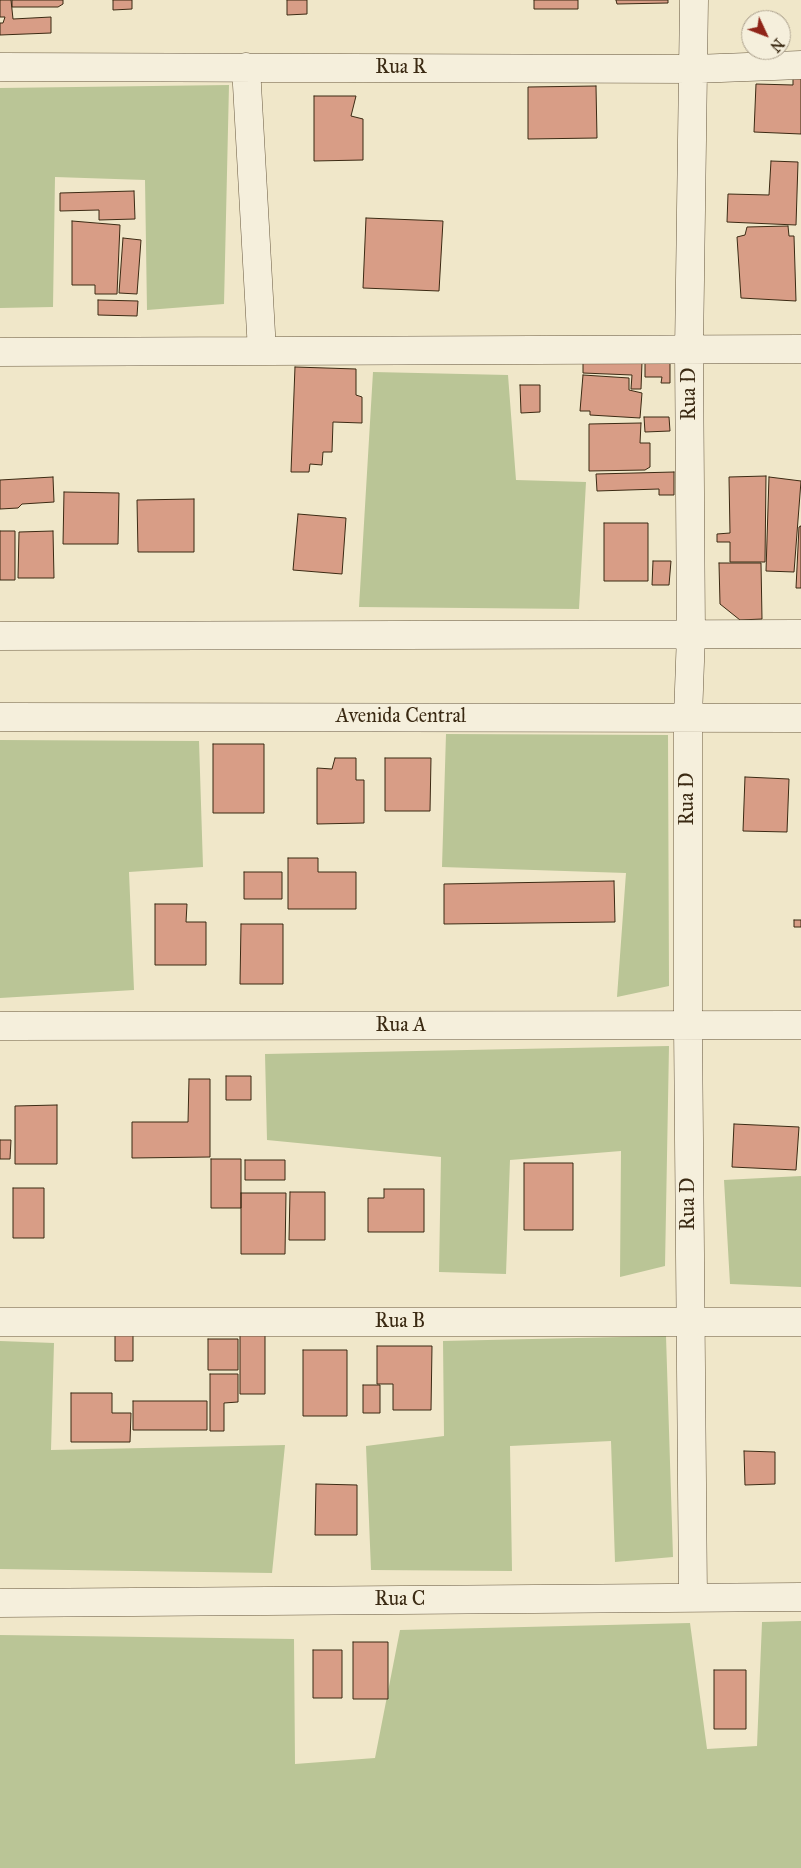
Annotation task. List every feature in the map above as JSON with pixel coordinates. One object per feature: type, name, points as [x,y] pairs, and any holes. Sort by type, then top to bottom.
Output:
[{"type":"street","name":"Rua D","points":[[693,1598],[688,1025],[688,717],[691,634],[690,350],[694,0]]},
{"type":"street","name":"Rua R","points":[[0,67],[694,69],[801,65]]},
{"type":"street","points":[[246,67],[262,351]]},
{"type":"street","points":[[0,352],[801,349]]},
{"type":"street","points":[[0,636],[801,634]]},
{"type":"street","name":"Avenida Central","points":[[0,717],[801,718]]},
{"type":"street","name":"Rua A","points":[[0,1026],[801,1025]]},
{"type":"street","name":"Rua B","points":[[0,1322],[801,1322]]},
{"type":"street","name":"Rua C","points":[[0,1603],[801,1597]]},
{"type":"green space","points":[[229,85],[224,304],[147,310],[145,180],[55,177],[53,307],[0,308],[0,88]]},
{"type":"green space","points":[[373,372],[508,375],[516,480],[586,482],[579,609],[359,607]]},
{"type":"green space","points":[[446,734],[668,735],[669,986],[617,997],[626,873],[442,867]]},
{"type":"green space","points":[[0,740],[199,741],[203,867],[129,872],[134,990],[0,998]]},
{"type":"green space","points":[[669,1046],[665,1266],[620,1277],[621,1151],[510,1160],[506,1274],[439,1272],[441,1157],[267,1140],[265,1054]]},
{"type":"green space","points":[[801,1176],[801,1287],[730,1284],[724,1180]]},
{"type":"green space","points":[[666,1336],[673,1557],[615,1562],[611,1441],[510,1446],[512,1571],[371,1570],[366,1446],[444,1436],[443,1341]]},
{"type":"green space","points":[[0,1341],[54,1343],[51,1450],[285,1445],[272,1573],[0,1569]]},
{"type":"green space","points":[[801,1621],[801,1868],[0,1868],[0,1635],[294,1639],[295,1764],[375,1758],[400,1630],[690,1623],[707,1749],[757,1746],[762,1622]]},
{"type":"building","points":[[0,0],[11,0],[13,19],[51,17],[51,33],[0,35],[0,23],[3,23],[5,17],[0,17]]},
{"type":"building","points":[[12,0],[63,0],[63,4],[58,7],[12,7]]},
{"type":"building","points":[[113,0],[132,0],[132,9],[113,10]]},
{"type":"building","points":[[287,0],[307,0],[307,14],[287,15]]},
{"type":"building","points":[[534,0],[578,0],[578,9],[534,9]]},
{"type":"building","points":[[616,0],[668,0],[668,3],[617,4]]},
{"type":"building","points":[[793,74],[801,74],[801,134],[754,132],[756,84],[793,85]]},
{"type":"building","points":[[596,86],[597,138],[528,139],[528,87]]},
{"type":"building","points":[[314,96],[356,96],[351,116],[363,119],[363,160],[314,161]]},
{"type":"building","points":[[771,161],[798,162],[796,225],[727,222],[728,194],[769,195]]},
{"type":"building","points":[[134,191],[135,219],[99,220],[99,210],[60,211],[60,193]]},
{"type":"building","points":[[366,218],[443,221],[439,291],[363,288]]},
{"type":"building","points":[[72,221],[120,225],[117,294],[95,294],[95,285],[72,285]]},
{"type":"building","points":[[788,226],[789,236],[794,236],[796,301],[741,298],[737,237],[745,235],[747,227]]},
{"type":"building","points":[[123,238],[141,240],[137,294],[119,293]]},
{"type":"building","points":[[98,300],[138,301],[137,316],[98,315]]},
{"type":"building","points":[[583,360],[642,362],[641,389],[631,389],[632,375],[583,373]]},
{"type":"building","points":[[645,361],[670,361],[670,383],[661,383],[662,377],[645,377]]},
{"type":"building","points":[[295,367],[356,369],[356,395],[362,397],[362,423],[333,422],[332,452],[323,452],[322,465],[310,464],[309,472],[291,472]]},
{"type":"building","points":[[583,375],[629,378],[629,390],[642,393],[640,418],[590,415],[590,411],[580,411]]},
{"type":"building","points":[[520,385],[540,385],[540,412],[521,413]]},
{"type":"building","points":[[644,417],[669,417],[670,431],[645,432]]},
{"type":"building","points":[[641,423],[640,443],[650,443],[650,467],[645,470],[589,471],[589,424]]},
{"type":"building","points":[[674,472],[674,495],[659,495],[659,489],[597,491],[596,474]]},
{"type":"building","points":[[766,476],[765,562],[730,562],[730,542],[717,542],[717,534],[730,533],[729,477]]},
{"type":"building","points":[[53,477],[54,502],[22,504],[18,508],[0,509],[0,480]]},
{"type":"building","points":[[769,477],[801,481],[794,572],[766,571]]},
{"type":"building","points":[[64,492],[119,493],[118,544],[63,544]]},
{"type":"building","points":[[194,499],[194,552],[138,552],[137,500]]},
{"type":"building","points":[[298,514],[346,518],[342,574],[293,570]]},
{"type":"building","points":[[604,523],[648,523],[648,581],[604,581]]},
{"type":"building","points":[[801,526],[801,588],[796,588],[799,527]]},
{"type":"building","points":[[0,531],[15,531],[15,580],[0,580]]},
{"type":"building","points":[[53,531],[54,578],[18,578],[19,532]]},
{"type":"building","points":[[653,561],[671,561],[669,585],[652,585]]},
{"type":"building","points":[[719,563],[761,563],[762,619],[740,620],[720,604]]},
{"type":"building","points":[[213,744],[264,744],[264,813],[213,813]]},
{"type":"building","points":[[335,758],[356,758],[356,780],[364,780],[364,823],[317,824],[317,768],[332,769]]},
{"type":"building","points":[[385,758],[431,758],[430,811],[385,811]]},
{"type":"building","points":[[745,777],[789,779],[787,832],[743,831]]},
{"type":"building","points":[[288,858],[318,858],[318,872],[356,872],[356,909],[288,909]]},
{"type":"building","points":[[244,872],[282,872],[282,899],[244,899]]},
{"type":"building","points":[[614,881],[615,922],[444,924],[444,884]]},
{"type":"building","points":[[155,904],[187,904],[186,922],[206,922],[206,965],[155,965]]},
{"type":"building","points":[[794,920],[801,920],[801,927],[794,927]]},
{"type":"building","points":[[241,924],[283,924],[283,984],[240,984]]},
{"type":"building","points":[[226,1076],[251,1076],[251,1100],[226,1100]]},
{"type":"building","points":[[189,1079],[210,1079],[210,1157],[132,1158],[132,1122],[188,1122]]},
{"type":"building","points":[[57,1105],[57,1164],[15,1164],[15,1106]]},
{"type":"building","points":[[734,1124],[799,1127],[796,1170],[732,1167]]},
{"type":"building","points":[[0,1140],[11,1140],[10,1159],[0,1159]]},
{"type":"building","points":[[211,1159],[241,1159],[241,1208],[211,1208]]},
{"type":"building","points":[[245,1160],[285,1160],[285,1180],[245,1180]]},
{"type":"building","points":[[524,1163],[573,1163],[573,1230],[524,1230]]},
{"type":"building","points":[[13,1188],[44,1188],[44,1238],[13,1238]]},
{"type":"building","points":[[384,1189],[424,1189],[424,1232],[368,1232],[368,1198],[384,1198]]},
{"type":"building","points":[[290,1192],[325,1192],[325,1240],[289,1240]]},
{"type":"building","points":[[241,1193],[286,1193],[285,1254],[241,1254]]},
{"type":"building","points":[[115,1333],[133,1334],[133,1361],[115,1361]]},
{"type":"building","points":[[240,1334],[265,1334],[265,1394],[240,1394]]},
{"type":"building","points":[[208,1339],[238,1339],[238,1370],[208,1370]]},
{"type":"building","points":[[377,1346],[432,1346],[431,1410],[393,1410],[393,1384],[377,1384]]},
{"type":"building","points":[[303,1350],[347,1350],[347,1416],[303,1416]]},
{"type":"building","points":[[210,1374],[238,1374],[238,1402],[224,1403],[224,1431],[210,1431]]},
{"type":"building","points":[[363,1385],[380,1385],[380,1413],[363,1413]]},
{"type":"building","points":[[71,1393],[112,1393],[112,1413],[131,1413],[130,1442],[71,1442]]},
{"type":"building","points":[[133,1401],[207,1401],[207,1430],[133,1430]]},
{"type":"building","points":[[744,1451],[775,1452],[775,1484],[745,1485]]},
{"type":"building","points":[[316,1484],[357,1485],[357,1535],[315,1535]]},
{"type":"building","points":[[353,1642],[388,1642],[388,1699],[353,1699]]},
{"type":"building","points":[[313,1650],[342,1650],[342,1698],[313,1698]]},
{"type":"building","points":[[714,1670],[746,1670],[746,1729],[714,1729]]}]
